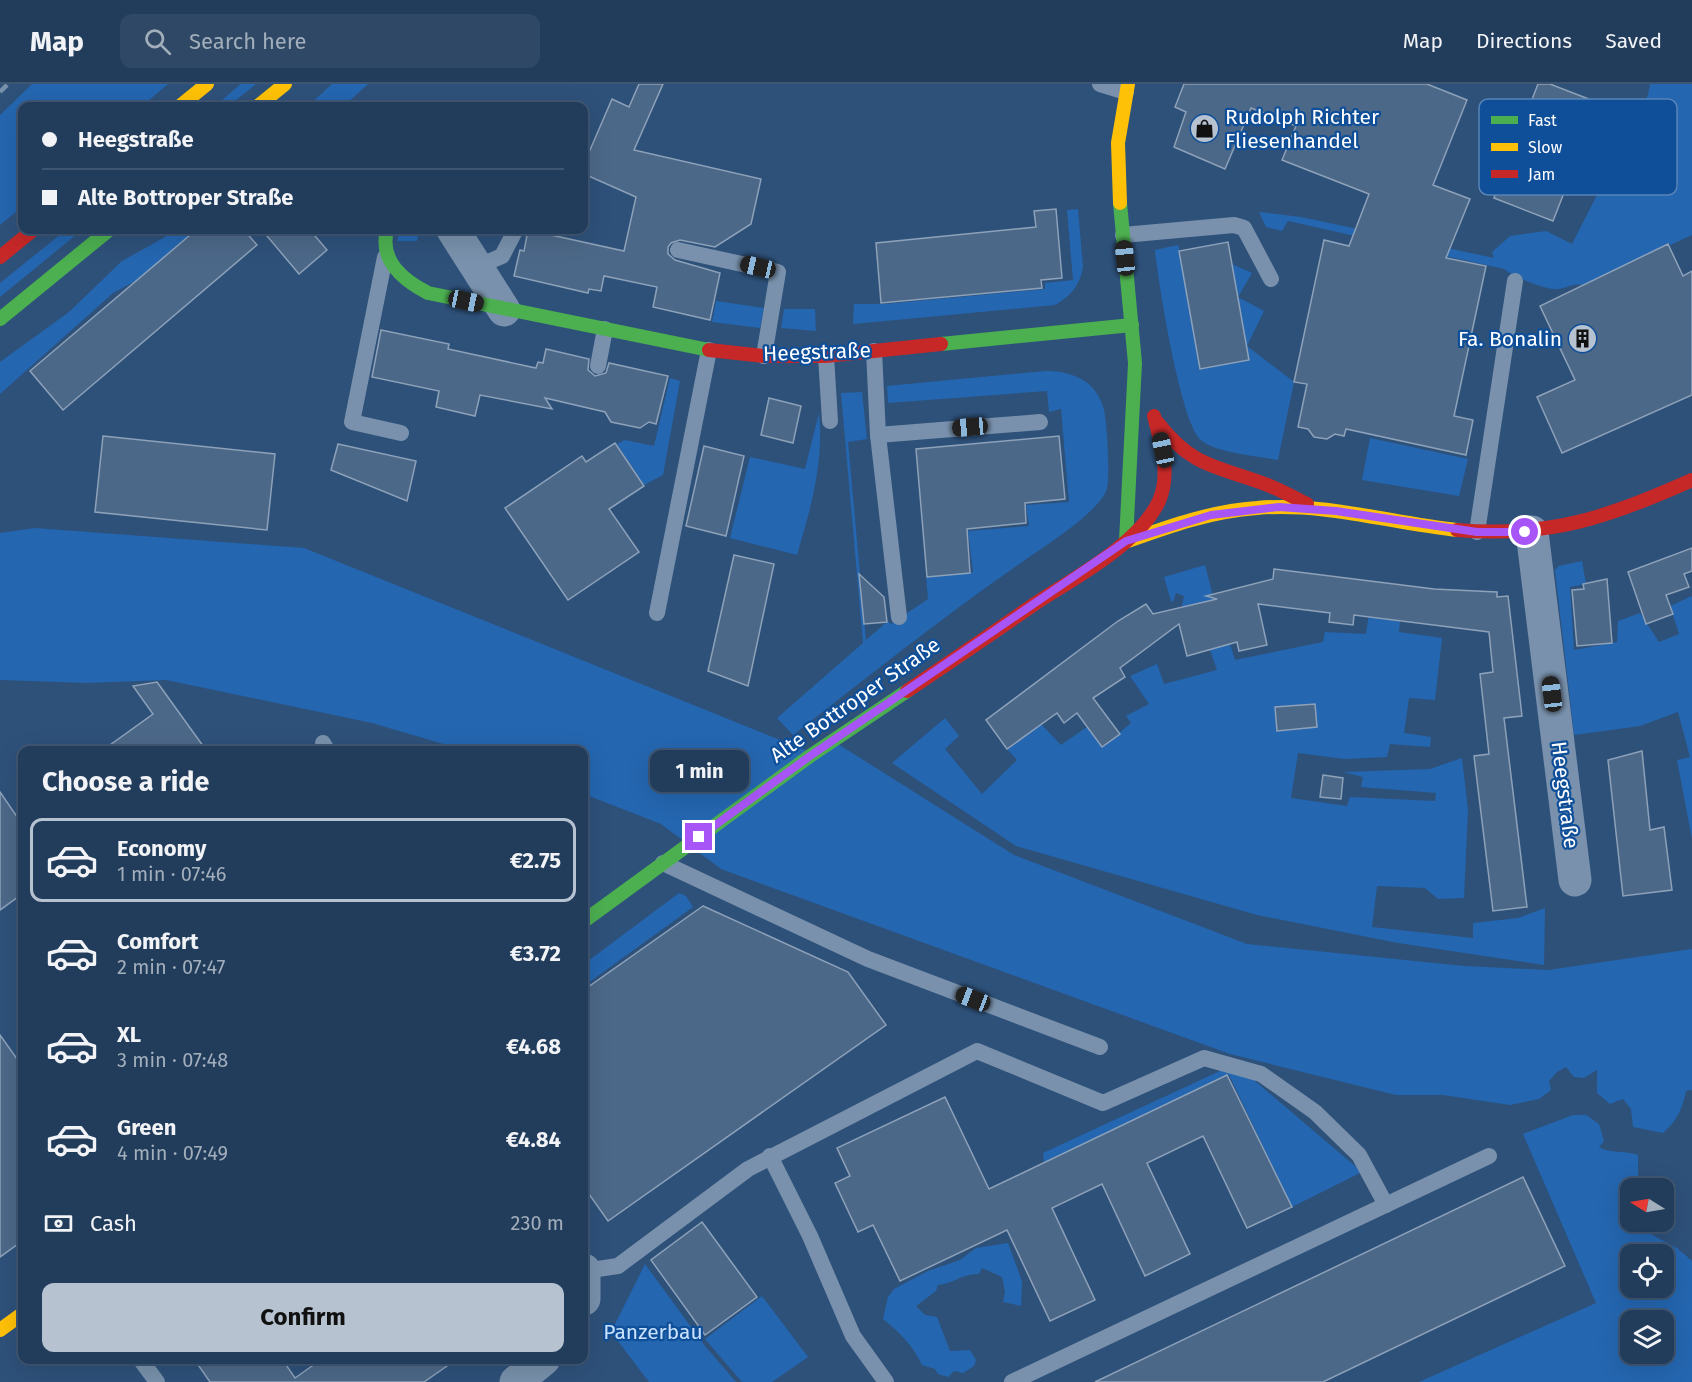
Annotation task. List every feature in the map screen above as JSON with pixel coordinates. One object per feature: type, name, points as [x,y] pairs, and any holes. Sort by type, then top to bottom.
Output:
[{"type":"street","points":[[185,102],[207,84]]},
{"type":"street","points":[[263,102],[285,84]]},
{"type":"street","points":[[1127,88],[1118,142],[1123,235],[1135,363],[1126,541],[1172,526],[1238,510],[1279,507],[1316,509],[1477,532],[1532,532],[1556,529],[1615,513],[1692,480]]},
{"type":"street","points":[[0,256],[28,234]]},
{"type":"street","points":[[0,319],[104,234]]},
{"type":"street","points":[[385,234],[386,254]]},
{"type":"street","points":[[456,234],[479,266],[504,310]]},
{"type":"street","name":"Heegstraße","points":[[386,254],[397,274],[411,285],[428,293],[709,350],[764,356],[825,356],[1132,325]]},
{"type":"street","points":[[1135,363],[1150,406],[1174,443],[1202,464],[1261,482],[1316,509]]},
{"type":"street","name":"Alte Bottroper Straße","points":[[588,918],[810,756],[1139,530],[1153,511],[1165,482],[1165,459],[1150,406]]},
{"type":"street","name":"Heegstraße","points":[[1532,532],[1575,880]]},
{"type":"street","points":[[0,1330],[18,1317]]},
{"type":"street","points":[[516,1382],[538,1364]]},
{"type":"lane","points":[[1100,84],[1127,88]]},
{"type":"lane","points":[[1123,235],[1234,225],[1244,228],[1271,279]]},
{"type":"lane","points":[[479,266],[502,256],[513,234]]},
{"type":"lane","points":[[678,250],[778,272],[764,356]]},
{"type":"lane","points":[[386,254],[352,422],[401,433]]},
{"type":"lane","points":[[1477,532],[1515,281]]},
{"type":"lane","points":[[598,366],[605,329]]},
{"type":"lane","points":[[657,613],[709,350]]},
{"type":"lane","points":[[874,351],[878,435],[899,617]]},
{"type":"lane","points":[[825,356],[830,421]]},
{"type":"lane","points":[[878,435],[1040,422]]},
{"type":"lane","points":[[663,863],[868,959],[1100,1047]]},
{"type":"lane","points":[[588,1270],[618,1266],[748,1169],[977,1051],[1103,1103],[1204,1058],[1261,1074],[1315,1112],[1359,1155],[1386,1205]]},
{"type":"lane","points":[[770,1156],[810,1236],[853,1336],[886,1382]]},
{"type":"lane","points":[[1012,1382],[1489,1156]]},
{"type":"lane","points":[[144,1364],[157,1382]]},
{"type":"green space","points":[[32,84],[168,84],[147,102],[18,102],[18,210],[0,225],[0,115]]},
{"type":"green space","points":[[241,84],[256,84],[234,102],[220,102]]},
{"type":"green space","points":[[332,84],[368,84],[348,102],[312,102]]},
{"type":"green space","points":[[1650,84],[1692,84],[1692,235],[1583,285],[1559,289],[1547,288],[1504,269],[1288,221],[1282,231],[1266,227],[1259,212],[1301,217],[1494,258],[1492,252],[1510,236],[1546,231],[1572,244],[1597,195],[1677,195],[1677,99],[1646,99]]},
{"type":"green space","points":[[1078,209],[1082,273],[1074,289],[1055,305],[853,324],[854,304],[885,304],[1045,289],[1045,283],[1073,280],[1067,210]]},
{"type":"green space","points":[[61,234],[77,234],[0,297],[0,283]]},
{"type":"green space","points":[[168,234],[214,234],[156,270],[113,293],[0,394],[0,362],[69,312],[122,261]]},
{"type":"green space","points":[[399,234],[419,234],[417,241],[397,241]]},
{"type":"green space","points":[[1228,242],[1232,264],[1252,273],[1238,297],[1264,311],[1247,346],[1294,382],[1278,460],[1228,451],[1202,441],[1194,430],[1186,410],[1179,383],[1155,250],[1178,245],[1180,251]]},
{"type":"green space","points":[[716,301],[764,308],[760,328],[712,322]]},
{"type":"green space","points":[[784,309],[815,309],[816,331],[781,328]]},
{"type":"green space","points":[[1045,371],[1065,373],[1082,380],[1090,385],[1101,400],[1105,417],[1108,461],[1108,481],[1104,496],[1089,513],[1068,530],[946,617],[793,735],[777,718],[863,643],[841,393],[862,392],[867,439],[848,442],[866,640],[888,621],[891,624],[928,599],[926,576],[973,572],[968,531],[1029,526],[1026,505],[1069,502],[1061,409],[1049,412],[1047,391],[888,403],[887,386]]},
{"type":"green space","points":[[670,378],[680,381],[663,475],[644,485],[617,444],[625,440],[654,446]]},
{"type":"green space","points":[[819,413],[818,467],[797,555],[730,538],[750,457],[805,469]]},
{"type":"green space","points":[[1370,438],[1468,459],[1459,496],[1362,480]]},
{"type":"green space","points":[[35,528],[304,548],[810,752],[838,744],[1014,855],[1247,944],[1464,966],[1548,970],[1692,949],[1692,1090],[1686,1091],[1679,1114],[1663,1133],[1633,1127],[1631,1109],[1623,1099],[1610,1104],[1597,1093],[1597,1070],[1584,1078],[1574,1077],[1566,1067],[1557,1072],[1549,1081],[1551,1090],[1539,1099],[1510,1105],[1443,1095],[1396,1095],[1230,1054],[721,869],[661,824],[588,796],[588,746],[450,746],[372,723],[166,680],[88,683],[0,680],[0,533]]},
{"type":"green space","points":[[1582,561],[1586,584],[1570,587],[1574,650],[1617,642],[1618,621],[1640,613],[1659,642],[1679,634],[1670,606],[1692,596],[1692,839],[1677,760],[1690,757],[1678,712],[1640,726],[1574,735],[1555,570],[1559,566]]},
{"type":"green space","points":[[1205,565],[1214,600],[1185,607],[1182,606],[1184,596],[1176,593],[1173,602],[1171,601],[1164,577]]},
{"type":"green space","points":[[1371,599],[1382,601],[1380,619],[1400,621],[1399,632],[1442,638],[1435,700],[1409,698],[1404,733],[1431,737],[1430,747],[1390,744],[1387,757],[1345,759],[1298,753],[1291,798],[1347,806],[1350,797],[1435,801],[1436,793],[1361,787],[1363,777],[1343,772],[1430,769],[1462,758],[1468,810],[1464,898],[1438,899],[1425,888],[1377,886],[1372,927],[1473,938],[1473,923],[1518,918],[1545,908],[1544,965],[1398,943],[1257,915],[1016,846],[892,763],[945,718],[959,736],[945,749],[982,794],[1017,760],[1007,749],[1041,724],[1061,745],[1087,727],[1102,747],[1131,723],[1126,716],[1149,704],[1130,676],[1157,664],[1164,684],[1217,670],[1206,638],[1227,635],[1235,660],[1323,642],[1325,632],[1366,634]]},
{"type":"green space","points":[[679,893],[686,896],[693,907],[588,983],[588,961]]},
{"type":"green space","points":[[1235,1064],[1362,1172],[1292,1207],[1229,1075],[1044,1163],[1043,1153]]},
{"type":"green space","points":[[1573,1115],[1586,1115],[1599,1124],[1604,1141],[1599,1147],[1638,1155],[1638,1176],[1642,1178],[1620,1178],[1620,1232],[1647,1232],[1669,1244],[1620,1244],[1620,1298],[1674,1298],[1674,1246],[1692,1261],[1692,1382],[1419,1382],[1596,1303],[1523,1134]]},
{"type":"green space","points":[[1008,1243],[1022,1281],[1021,1306],[1003,1302],[1005,1292],[1002,1277],[982,1268],[979,1274],[967,1275],[938,1285],[936,1291],[916,1306],[925,1315],[937,1317],[950,1351],[970,1350],[976,1360],[974,1366],[963,1373],[954,1371],[948,1377],[938,1374],[935,1369],[922,1365],[905,1339],[883,1319],[888,1297],[894,1289],[928,1271],[960,1260],[976,1248]]},
{"type":"green space","name":"Panzerbau","points":[[645,1264],[705,1346],[736,1382],[649,1382],[611,1332]]},
{"type":"green space","points":[[762,1296],[808,1357],[772,1382],[742,1382],[705,1339]]},
{"type":"building","points":[[639,84],[663,84],[634,150],[761,179],[751,224],[715,247],[680,240],[671,243],[668,247],[668,254],[675,260],[720,273],[710,320],[653,307],[657,287],[604,276],[601,291],[589,289],[588,293],[514,276],[520,250],[524,251],[527,234],[546,234],[624,251],[636,197],[588,176],[588,155],[612,99],[629,107]]},
{"type":"building","points":[[1184,84],[1427,84],[1467,100],[1433,185],[1470,199],[1446,258],[1486,266],[1454,416],[1473,420],[1466,455],[1346,429],[1344,436],[1335,434],[1327,439],[1314,437],[1308,429],[1298,427],[1307,384],[1294,382],[1324,240],[1349,246],[1369,194],[1282,160],[1296,126],[1251,108],[1225,169],[1174,147],[1186,112],[1175,107]]},
{"type":"building","points":[[1538,84],[1550,84],[1589,99],[1532,99]]},
{"type":"building","points":[[1495,195],[1563,195],[1553,221],[1494,198]]},
{"type":"building","points":[[1056,209],[1062,278],[1041,280],[1042,288],[881,303],[876,243],[1036,227],[1034,211]]},
{"type":"building","points":[[191,234],[247,234],[257,245],[63,410],[30,371]]},
{"type":"building","points":[[265,234],[313,234],[327,250],[299,274]]},
{"type":"building","points":[[1228,242],[1249,360],[1200,369],[1179,251]]},
{"type":"building","name":"Fa. Bonalin","points":[[1668,244],[1683,276],[1692,271],[1692,395],[1562,453],[1537,397],[1575,380],[1540,306]]},
{"type":"building","points":[[381,330],[449,344],[448,349],[536,368],[538,362],[543,363],[546,349],[589,359],[588,370],[595,376],[606,373],[609,363],[668,376],[656,424],[649,422],[640,428],[611,422],[605,412],[545,398],[552,409],[480,395],[475,416],[436,407],[439,391],[372,377]]},
{"type":"building","points":[[769,398],[801,406],[793,443],[761,435]]},
{"type":"building","points":[[103,436],[275,454],[267,530],[95,512]]},
{"type":"building","points":[[1059,436],[1065,499],[1025,503],[1026,523],[967,529],[970,573],[927,577],[916,449]]},
{"type":"building","points":[[615,443],[644,486],[609,509],[639,552],[568,600],[505,508],[582,456],[586,462]]},
{"type":"building","points":[[338,444],[416,461],[407,501],[331,470]]},
{"type":"building","points":[[704,446],[744,456],[726,536],[686,526]]},
{"type":"building","points":[[1692,548],[1692,571],[1684,574],[1689,587],[1666,595],[1673,614],[1646,624],[1628,572]]},
{"type":"building","points":[[734,555],[774,564],[748,686],[708,671]]},
{"type":"building","points":[[1274,569],[1434,589],[1497,592],[1497,597],[1508,596],[1522,716],[1504,718],[1527,907],[1493,911],[1474,756],[1489,754],[1480,674],[1493,672],[1489,632],[1354,615],[1353,625],[1329,622],[1330,613],[1258,604],[1267,645],[1239,651],[1237,642],[1187,656],[1179,624],[1120,668],[1125,677],[1093,698],[1120,734],[1102,747],[1077,713],[1064,723],[1057,713],[1007,749],[986,720],[1118,621],[1146,604],[1153,614],[1217,599],[1206,596],[1273,579]]},
{"type":"building","points":[[859,574],[884,597],[887,622],[864,624]]},
{"type":"building","points":[[1607,579],[1612,643],[1577,646],[1572,590],[1584,589],[1583,584]]},
{"type":"building","points":[[157,682],[203,746],[109,746],[153,714],[133,686]]},
{"type":"building","points":[[1315,704],[1317,727],[1277,731],[1275,707]]},
{"type":"building","points":[[1642,751],[1650,830],[1664,827],[1672,890],[1623,896],[1608,760]]},
{"type":"building","points":[[1323,775],[1343,778],[1341,799],[1320,797]]},
{"type":"building","points":[[0,792],[18,818],[18,897],[0,910]]},
{"type":"building","points":[[703,906],[848,972],[886,1025],[608,1221],[588,1193],[588,987]]},
{"type":"building","points":[[0,1035],[18,1060],[18,1244],[0,1257]]},
{"type":"building","points":[[1227,1075],[1292,1207],[1247,1228],[1203,1136],[1147,1163],[1190,1254],[1145,1276],[1102,1184],[1052,1208],[1095,1300],[1050,1321],[1007,1230],[900,1281],[873,1225],[858,1232],[835,1183],[850,1176],[837,1148],[945,1097],[989,1189]]},
{"type":"building","points":[[1523,1177],[1565,1266],[1323,1382],[1095,1382]]},
{"type":"building","points":[[702,1222],[757,1297],[705,1335],[651,1260]]},
{"type":"building","points":[[197,1364],[285,1364],[295,1378],[315,1364],[450,1364],[424,1382],[210,1382]]},
{"type":"railway","points":[[0,92],[8,84]]},
{"type":"traffic: fast","points":[[1120,203],[1135,363],[1126,541]]},
{"type":"traffic: fast","points":[[0,319],[104,234]]},
{"type":"traffic: fast","points":[[386,234],[387,251],[395,268],[402,276],[428,293],[709,350]]},
{"type":"traffic: fast","points":[[941,344],[1132,325]]},
{"type":"traffic: fast","points":[[588,918],[810,756],[907,691]]},
{"type":"traffic: slow","points":[[185,102],[207,84]]},
{"type":"traffic: slow","points":[[263,102],[285,84]]},
{"type":"traffic: slow","points":[[1120,203],[1118,143],[1128,84]]},
{"type":"traffic: slow","points":[[1128,541],[1207,516],[1240,510],[1282,507],[1332,510],[1457,530]]},
{"type":"traffic: slow","points":[[0,1330],[18,1317]]},
{"type":"traffic: jam","points":[[0,257],[28,234]]},
{"type":"traffic: jam","points":[[709,350],[764,356],[826,356],[941,344]]},
{"type":"traffic: jam","points":[[907,691],[1104,559],[1137,532],[1150,517],[1163,491],[1164,458],[1154,416]]},
{"type":"traffic: jam","points":[[1158,423],[1170,438],[1194,457],[1270,486],[1307,504]]},
{"type":"traffic: jam","points":[[1457,530],[1521,531],[1578,522],[1634,505],[1692,480]]},
{"type":"place","name":"Rudolph Richter Fliesenhandel","points":[[1204,129]]},
{"type":"place","name":"Fa. Bonalin","points":[[1583,339]]},
{"type":"route","points":[[699,837],[810,756],[1126,541],[1211,515],[1268,507],[1336,511],[1477,532],[1525,532]]}]
